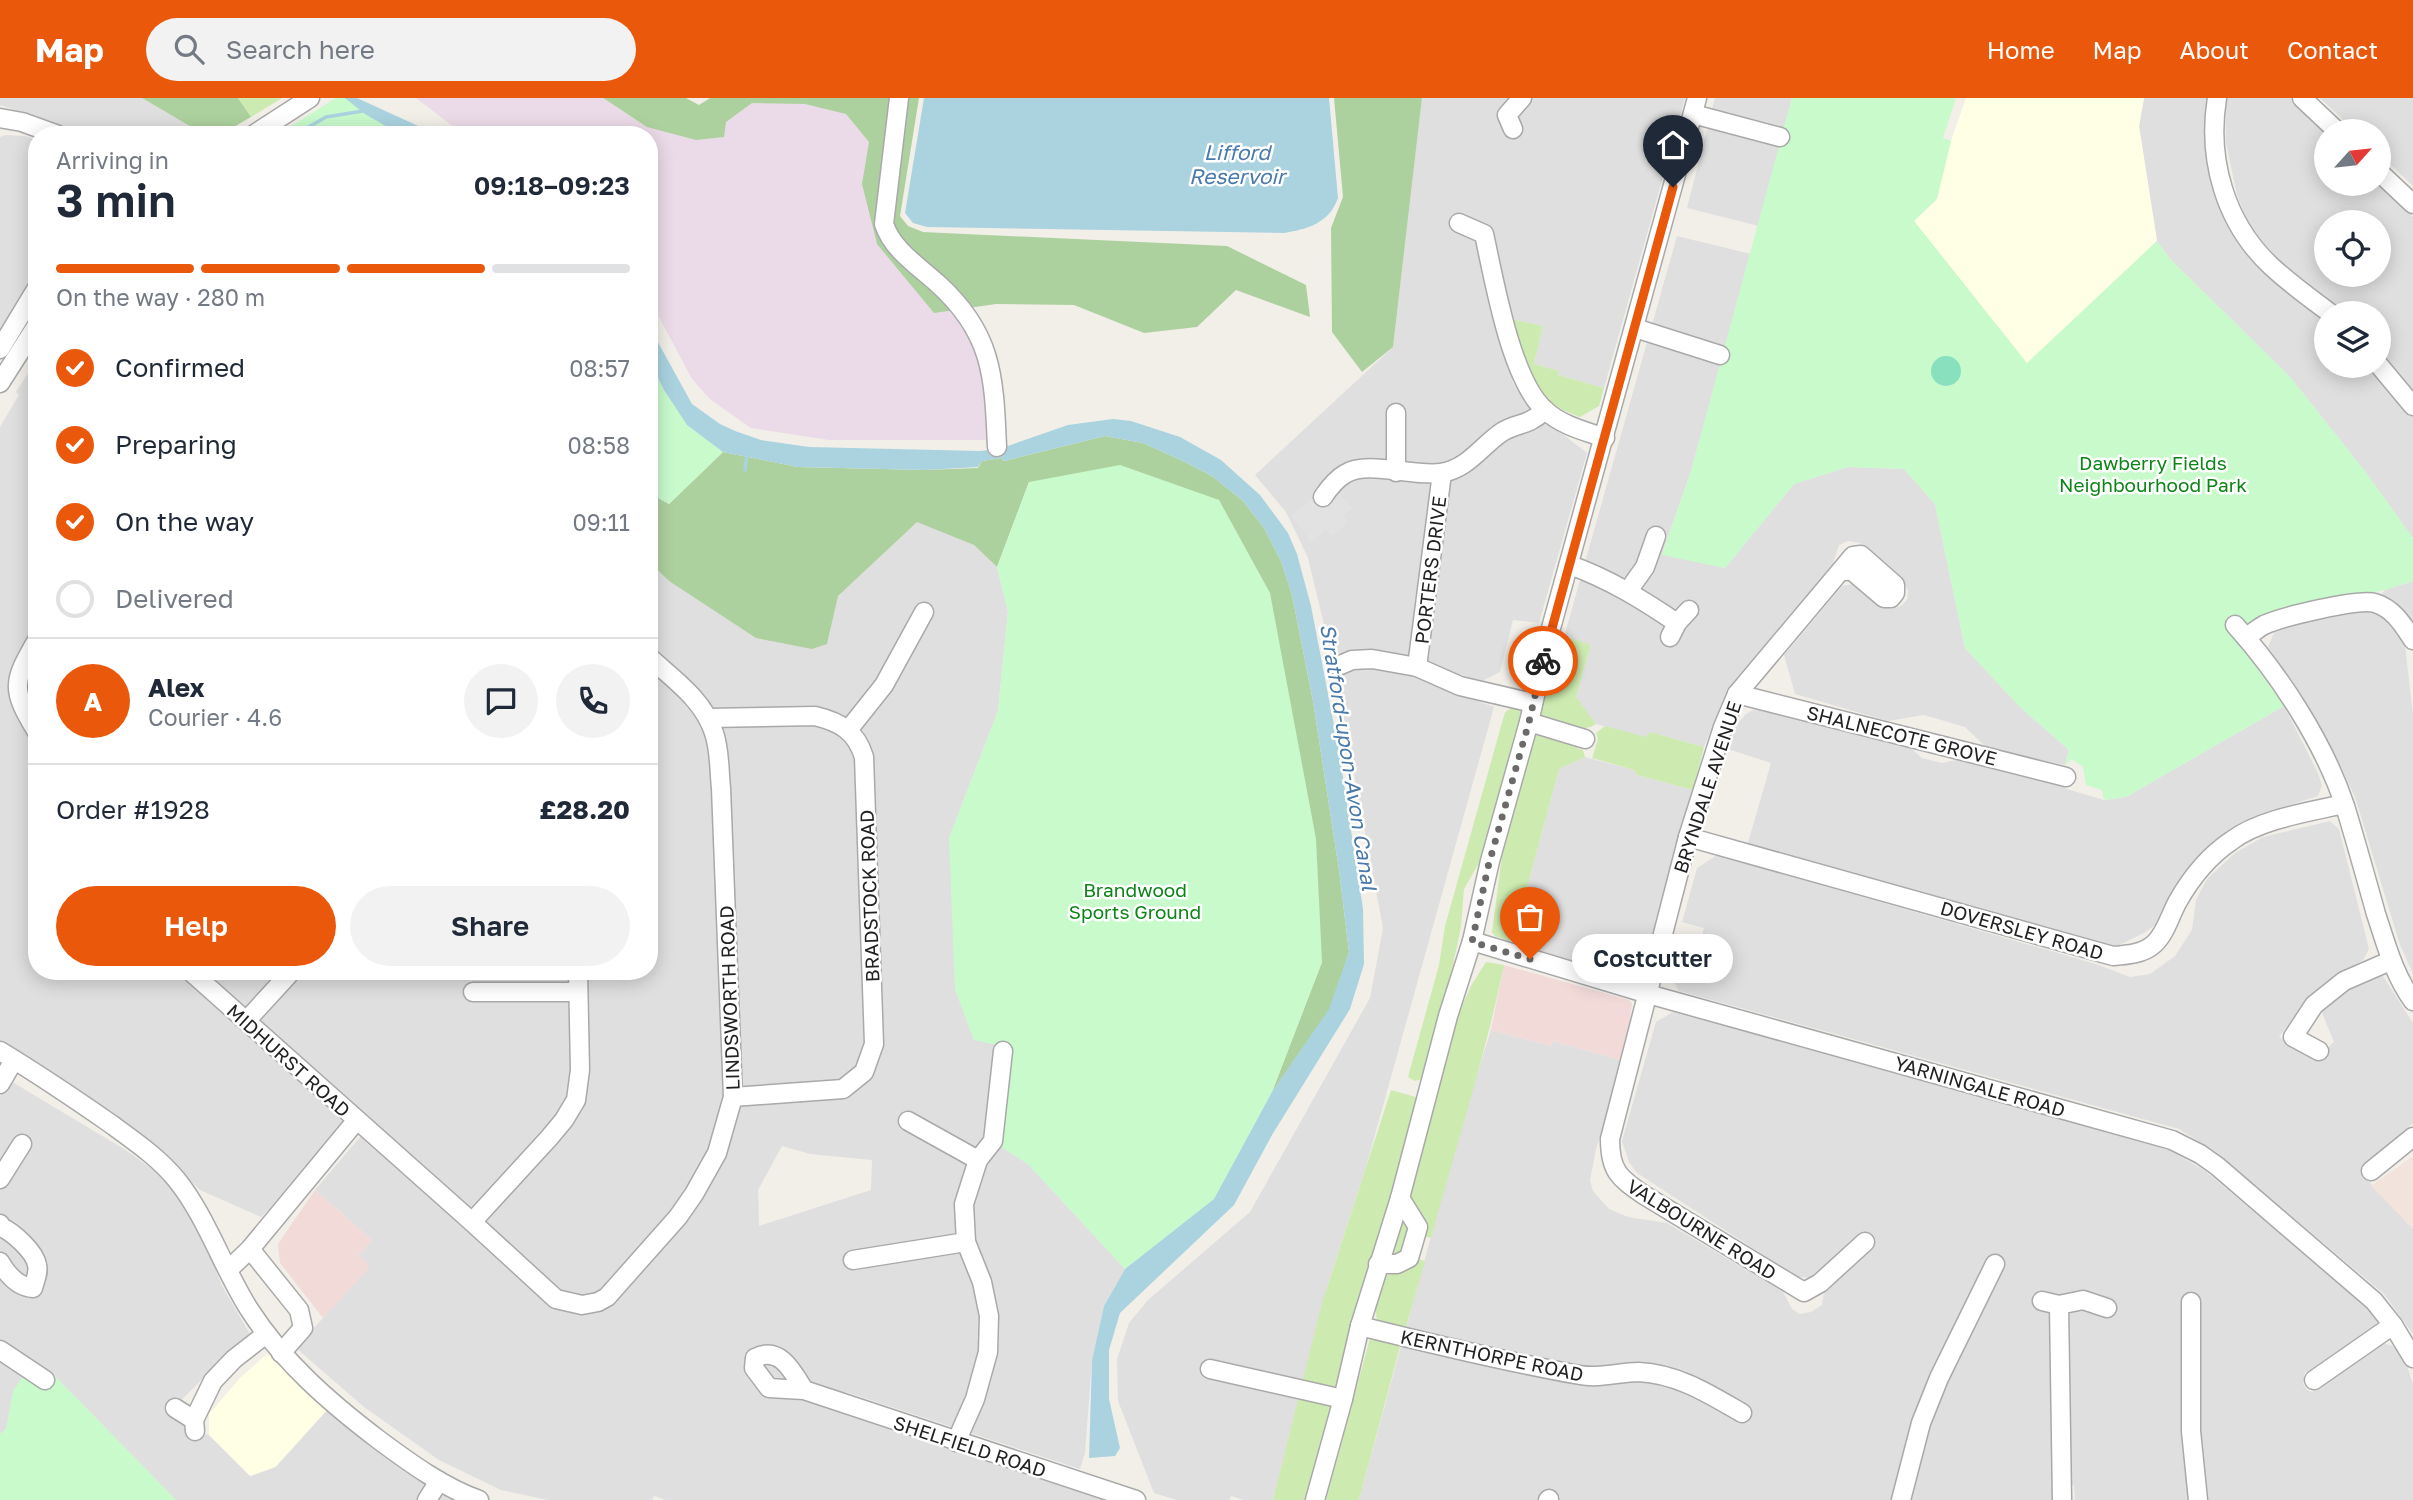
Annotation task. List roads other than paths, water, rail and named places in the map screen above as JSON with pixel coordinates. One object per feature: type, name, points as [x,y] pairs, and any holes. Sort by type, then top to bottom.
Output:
[{"type":"street","points":[[267,126],[310,98]]},
{"type":"street","points":[[899,98],[884,224],[887,235],[895,246],[942,287],[968,316],[985,350],[994,385],[997,447]]},
{"type":"street","points":[[1505,116],[1522,98]]},
{"type":"street","points":[[2217,98],[2217,162],[2223,191],[2233,216],[2271,266],[2315,301]]},
{"type":"street","points":[[2302,98],[2324,119]]},
{"type":"street","points":[[1315,1500],[1360,1326],[1400,1198],[1448,1016],[1472,942],[1488,867],[1529,722],[1548,639],[1695,106],[1780,137]]},
{"type":"street","points":[[0,118],[33,126]]},
{"type":"street","points":[[2391,183],[2413,204]]},
{"type":"street","points":[[1459,223],[1484,234],[1519,372],[1528,391],[1545,410],[1562,422],[1605,438]]},
{"type":"street","points":[[0,349],[28,303]]},
{"type":"street","points":[[1635,328],[1720,355]]},
{"type":"street","points":[[0,383],[28,339]]},
{"type":"street","points":[[2390,378],[2413,406]]},
{"type":"street","points":[[1323,497],[1335,481],[1347,472],[1364,468],[1442,473],[1466,465],[1504,431],[1534,421],[1545,410]]},
{"type":"street","points":[[1396,413],[1396,472]]},
{"type":"street","name":"PORTERS DRIVE","points":[[1417,667],[1442,473]]},
{"type":"street","points":[[1628,590],[1645,567],[1656,536]]},
{"type":"street","points":[[1570,565],[1628,590],[1679,624]]},
{"type":"street","name":"BRYNDALE AVENUE","points":[[1648,994],[1688,837],[1723,726],[1737,694],[1840,572]]},
{"type":"street","points":[[2413,640],[2390,610],[2365,602],[2306,613],[2241,631],[2308,726],[2333,773],[2390,961],[2413,1001]]},
{"type":"street","points":[[708,718],[815,716],[832,720],[849,729],[884,685],[924,612]]},
{"type":"street","points":[[28,655],[18,671],[17,688],[20,705],[28,718]]},
{"type":"street","points":[[1338,666],[1352,660],[1372,659],[1417,667],[1460,686],[1533,703]]},
{"type":"street","name":"LINDSWORTH ROAD","points":[[356,1121],[556,1299],[582,1305],[607,1297],[678,1217],[694,1194],[717,1153],[733,1097],[721,788],[715,733],[708,718],[696,700],[658,665]]},
{"type":"street","name":"SHALNECOTE GROVE","points":[[1737,694],[2066,777]]},
{"type":"street","points":[[1529,722],[1585,739]]},
{"type":"street","name":"BRADSTOCK ROAD","points":[[733,1097],[843,1089],[864,1072],[870,1058],[874,1044],[864,757],[860,743],[849,729]]},
{"type":"street","name":"DOVERSLEY ROAD","points":[[1688,837],[2113,956],[2133,955],[2153,945],[2165,929],[2191,879],[2232,839],[2288,817],[2344,804]]},
{"type":"street","name":"YARNINGALE ROAD","points":[[1472,942],[1648,994],[2172,1140],[2217,1166],[2374,1301],[2393,1325],[2413,1358]]},
{"type":"street","points":[[2319,1051],[2293,1037],[2314,1005],[2344,981],[2390,961]]},
{"type":"street","name":"MIDHURST ROAD","points":[[200,980],[356,1121]]},
{"type":"street","points":[[247,1020],[284,980]]},
{"type":"street","points":[[472,1222],[549,1138],[576,1100],[580,1070],[578,980]]},
{"type":"street","points":[[473,992],[578,992]]},
{"type":"street","name":"VALBOURNE ROAD","points":[[1648,994],[1610,1139],[1610,1156],[1622,1180],[1804,1292],[1820,1283],[1864,1242]]},
{"type":"street","points":[[956,1442],[975,1399],[988,1352],[989,1316],[982,1282],[966,1241],[964,1204],[978,1160],[993,1141],[1003,1051]]},
{"type":"street","points":[[0,1084],[7,1056],[84,1105],[148,1151],[177,1180],[247,1307],[281,1353],[310,1384],[394,1451],[464,1495],[479,1500]]},
{"type":"street","points":[[228,1270],[250,1249],[356,1121]]},
{"type":"street","points":[[908,1121],[978,1160]]},
{"type":"street","points":[[2371,1171],[2413,1137]]},
{"type":"street","points":[[0,1178],[22,1144]]},
{"type":"street","points":[[1378,1265],[1397,1264],[1409,1258],[1418,1227],[1400,1198]]},
{"type":"street","points":[[0,1227],[11,1231],[37,1262],[38,1273],[33,1288],[8,1276],[0,1262]]},
{"type":"street","points":[[853,1260],[966,1241]]},
{"type":"street","points":[[250,1249],[299,1310],[303,1328],[281,1353]]},
{"type":"street","points":[[1901,1500],[1925,1411],[1995,1263]]},
{"type":"street","points":[[2062,1500],[2050,1303],[2083,1300],[2107,1308]]},
{"type":"street","points":[[2191,1302],[2190,1431],[2198,1500]]},
{"type":"street","points":[[2314,1380],[2393,1325]]},
{"type":"street","name":"KERNTHORPE ROAD","points":[[1360,1326],[1429,1344],[1584,1376],[1638,1372],[1662,1375],[1687,1382],[1742,1413]]},
{"type":"street","points":[[175,1408],[195,1426],[213,1381],[234,1359],[266,1334]]},
{"type":"street","points":[[0,1350],[45,1380]]},
{"type":"street","points":[[1210,1369],[1343,1399]]},
{"type":"street","name":"SHELFIELD ROAD","points":[[804,1390],[1136,1500]]},
{"type":"street","points":[[427,1500],[439,1480]]},
{"type":"water","points":[[345,98],[357,98],[418,126],[386,126]]},
{"type":"water","name":"Lifford Reservoir","points":[[924,98],[1329,98],[1338,198],[1329,213],[1317,223],[1284,233],[927,227],[913,223],[905,213]]},
{"type":"water","points":[[658,342],[692,404],[720,424],[761,440],[809,447],[980,451],[999,449],[1068,425],[1113,419],[1131,421],[1180,437],[1221,460],[1260,495],[1288,533],[1297,554],[1311,606],[1339,751],[1363,909],[1364,964],[1350,1009],[1272,1135],[1234,1205],[1120,1313],[1109,1350],[1109,1399],[1120,1448],[1115,1456],[1089,1458],[1092,1360],[1104,1306],[1125,1269],[1214,1199],[1272,1092],[1329,1009],[1349,952],[1313,701],[1292,595],[1281,561],[1264,528],[1243,501],[1212,476],[1143,443],[1105,436],[1004,461],[1001,458],[982,461],[978,467],[925,470],[798,467],[723,452],[687,425],[658,378]]},
{"type":"waterway","points":[[310,126],[326,117],[363,111]]},
{"type":"waterway","points":[[745,470],[747,454]]},
{"type":"place","name":"Costcutter","points":[[1530,959]]},
{"type":"park label","name":"Dawberry Fields Neighbourhood Park","points":[[2153,473]]},
{"type":"park label","name":"Brandwood Sports Ground","points":[[1135,900]]},
{"type":"water label","name":"Stratford-upon-Avon Canal","points":[[1349,757]]}]
